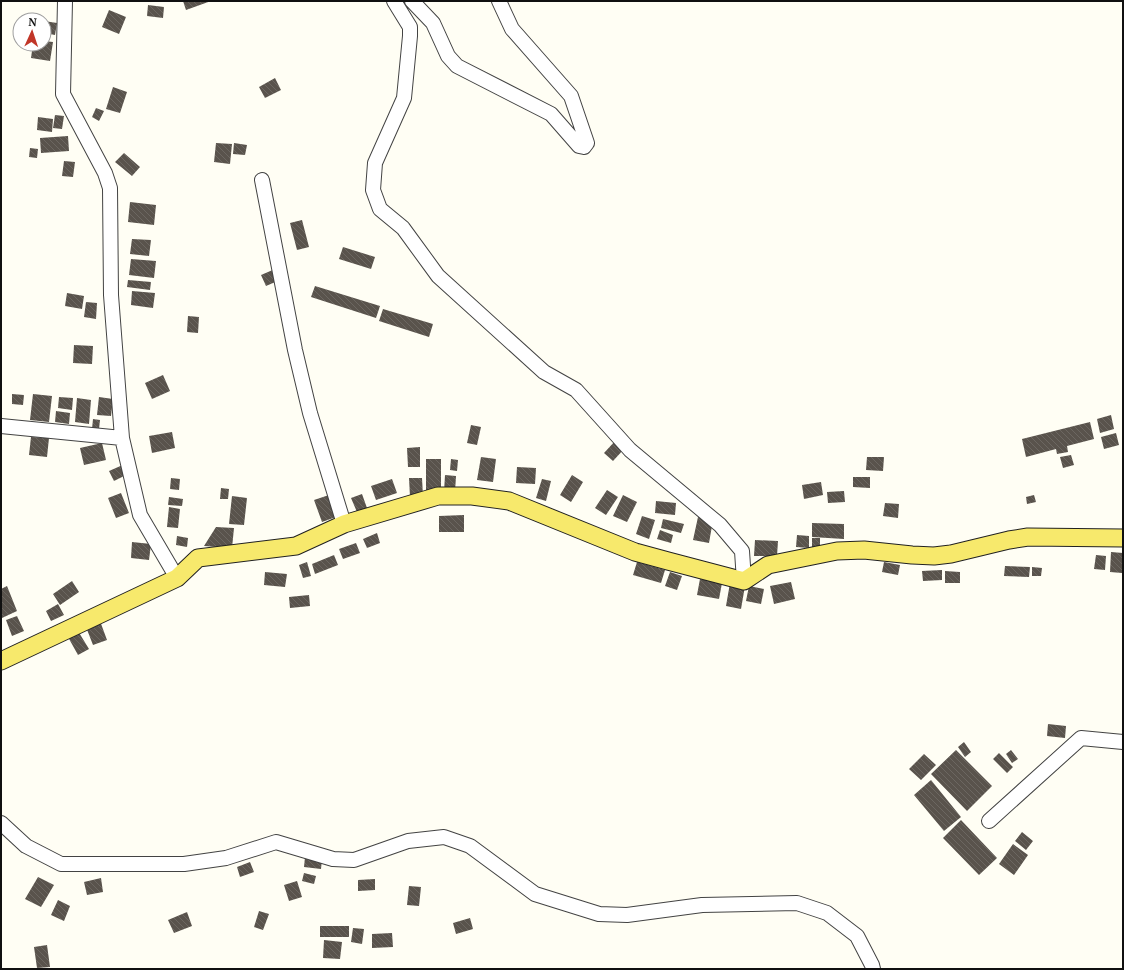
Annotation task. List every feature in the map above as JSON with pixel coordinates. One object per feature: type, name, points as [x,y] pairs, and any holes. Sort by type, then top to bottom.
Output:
[{"type":"main road","points":[[1,661],[177,578],[198,558],[296,546],[344,524],[438,496],[472,496],[509,501],[636,552],[668,562],[744,581],[768,565],[837,550],[864,550],[934,556],[951,554],[1028,537],[1123,538]]},
{"type":"street","points":[[64,1],[63,94],[105,173],[110,188],[111,295],[122,438],[140,515],[177,578]]},
{"type":"street","points":[[394,1],[410,27],[410,36],[404,98],[375,163],[373,190],[380,209],[403,228],[438,276],[544,372],[576,390],[630,450],[720,525],[742,551],[744,581]]},
{"type":"street","points":[[412,1],[433,23],[448,56],[457,66],[551,114],[579,146],[584,147],[587,143],[571,96],[512,29],[499,1]]},
{"type":"street","points":[[262,180],[295,350],[310,413],[344,524]]},
{"type":"street","points":[[1,426],[122,438]]},
{"type":"street","points":[[989,821],[1081,738],[1123,742]]},
{"type":"street","points":[[1,823],[26,846],[61,864],[184,864],[226,858],[276,842],[333,859],[354,860],[408,841],[444,837],[470,846],[535,894],[599,914],[627,915],[702,905],[797,902],[827,913],[857,936],[873,969]]},
{"type":"building","points":[[183,1],[211,1],[186,10]]},
{"type":"building","points":[[148,5],[164,7],[163,18],[147,16]]},
{"type":"building","points":[[109,10],[126,17],[119,34],[102,27]]},
{"type":"building","points":[[52,22],[57,23],[55,35],[52,34]]},
{"type":"building","points":[[32,52],[51,52],[50,61],[31,58]]},
{"type":"building","points":[[275,78],[281,90],[265,98],[259,87]]},
{"type":"building","points":[[113,87],[127,92],[120,113],[106,109]]},
{"type":"building","points":[[96,108],[104,111],[99,121],[92,117]]},
{"type":"building","points":[[55,115],[64,116],[62,129],[53,128]]},
{"type":"building","points":[[38,117],[53,119],[52,132],[37,130]]},
{"type":"building","points":[[68,136],[69,151],[41,153],[40,138]]},
{"type":"building","points":[[216,143],[232,144],[230,164],[214,162]]},
{"type":"building","points":[[234,143],[247,145],[245,155],[233,154]]},
{"type":"building","points":[[30,148],[38,149],[37,158],[29,157]]},
{"type":"building","points":[[124,153],[140,167],[132,176],[115,162]]},
{"type":"building","points":[[64,161],[75,162],[73,177],[62,176]]},
{"type":"building","points":[[130,202],[156,205],[154,225],[128,222]]},
{"type":"building","points":[[302,220],[309,247],[297,250],[290,223]]},
{"type":"building","points":[[132,239],[151,240],[149,256],[130,254]]},
{"type":"building","points":[[343,247],[375,257],[371,269],[339,259]]},
{"type":"building","points":[[131,259],[156,261],[154,278],[129,275]]},
{"type":"building","points":[[275,269],[280,280],[266,286],[261,275]]},
{"type":"building","points":[[128,280],[151,282],[150,290],[127,287]]},
{"type":"building","points":[[315,286],[380,306],[376,318],[311,297]]},
{"type":"building","points":[[132,291],[155,293],[153,308],[131,305]]},
{"type":"building","points":[[67,293],[84,296],[82,309],[65,306]]},
{"type":"building","points":[[86,302],[97,303],[96,319],[84,317]]},
{"type":"building","points":[[383,309],[433,324],[429,337],[379,321]]},
{"type":"building","points":[[188,316],[199,317],[198,333],[187,332]]},
{"type":"building","points":[[74,345],[93,346],[92,364],[73,363]]},
{"type":"building","points":[[163,375],[170,391],[152,399],[145,383]]},
{"type":"building","points":[[12,394],[24,395],[23,405],[12,404]]},
{"type":"building","points":[[33,394],[52,396],[49,422],[30,420]]},
{"type":"building","points":[[59,397],[73,398],[72,410],[58,408]]},
{"type":"building","points":[[99,397],[113,399],[111,416],[97,415]]},
{"type":"building","points":[[77,398],[91,400],[89,424],[75,422]]},
{"type":"building","points":[[56,411],[70,413],[69,424],[55,422]]},
{"type":"building","points":[[1111,415],[1114,429],[1100,433],[1097,419]]},
{"type":"building","points":[[93,419],[100,420],[99,429],[92,429]]},
{"type":"building","points":[[1090,422],[1094,439],[1067,446],[1068,452],[1057,454],[1056,449],[1026,457],[1022,439]]},
{"type":"building","points":[[471,425],[481,427],[477,445],[467,443]]},
{"type":"building","points":[[172,432],[175,448],[152,453],[149,436]]},
{"type":"building","points":[[1116,433],[1119,445],[1104,449],[1101,437]]},
{"type":"building","points":[[31,437],[49,438],[47,457],[29,455]]},
{"type":"building","points":[[616,440],[625,448],[613,461],[604,453]]},
{"type":"building","points":[[102,443],[106,460],[84,465],[80,448]]},
{"type":"building","points":[[420,447],[420,467],[408,467],[407,448]]},
{"type":"building","points":[[1071,455],[1074,465],[1063,468],[1060,457]]},
{"type":"building","points":[[481,457],[496,459],[493,482],[477,480]]},
{"type":"building","points":[[867,457],[884,457],[883,471],[866,470]]},
{"type":"building","points":[[426,459],[441,459],[441,492],[426,492]]},
{"type":"building","points":[[451,459],[458,460],[457,471],[450,470]]},
{"type":"building","points":[[125,464],[130,473],[114,481],[109,471]]},
{"type":"building","points":[[517,467],[536,468],[535,484],[516,483]]},
{"type":"building","points":[[445,475],[456,476],[455,492],[444,492]]},
{"type":"building","points":[[572,475],[583,482],[571,502],[560,495]]},
{"type":"building","points":[[853,477],[870,477],[870,488],[853,487]]},
{"type":"building","points":[[171,478],[180,479],[179,490],[170,489]]},
{"type":"building","points":[[409,478],[422,478],[423,496],[410,497]]},
{"type":"building","points":[[392,479],[397,493],[376,500],[371,486]]},
{"type":"building","points":[[542,479],[551,481],[546,501],[536,498]]},
{"type":"building","points":[[821,482],[823,495],[804,499],[802,485]]},
{"type":"building","points":[[221,488],[229,489],[228,499],[220,499]]},
{"type":"building","points":[[607,490],[618,497],[606,515],[595,508]]},
{"type":"building","points":[[844,491],[845,502],[828,503],[827,492]]},
{"type":"building","points":[[121,493],[129,513],[116,518],[108,498]]},
{"type":"building","points":[[362,494],[367,508],[357,512],[351,498]]},
{"type":"building","points":[[329,495],[336,517],[322,522],[314,500]]},
{"type":"building","points":[[623,495],[637,502],[627,522],[613,516]]},
{"type":"building","points":[[1034,495],[1036,502],[1027,504],[1026,497]]},
{"type":"building","points":[[232,496],[247,498],[244,525],[229,524]]},
{"type":"building","points":[[169,497],[183,499],[182,506],[168,505]]},
{"type":"building","points":[[656,501],[676,503],[675,515],[655,513]]},
{"type":"building","points":[[885,503],[899,504],[898,518],[883,516]]},
{"type":"building","points":[[169,507],[180,509],[178,528],[167,527]]},
{"type":"building","points":[[464,515],[464,532],[439,532],[439,516]]},
{"type":"building","points":[[642,516],[655,520],[649,539],[636,534]]},
{"type":"building","points":[[698,517],[713,520],[709,543],[693,540]]},
{"type":"building","points":[[663,519],[684,524],[681,533],[661,528]]},
{"type":"building","points":[[812,523],[844,524],[844,539],[812,537]]},
{"type":"building","points":[[216,527],[234,528],[232,548],[204,546]]},
{"type":"building","points":[[660,530],[673,535],[671,543],[657,539]]},
{"type":"building","points":[[377,533],[380,543],[367,548],[363,539]]},
{"type":"building","points":[[797,535],[809,536],[809,548],[796,547]]},
{"type":"building","points":[[177,536],[188,538],[187,547],[176,545]]},
{"type":"building","points":[[812,538],[820,538],[820,548],[812,548]]},
{"type":"building","points":[[755,540],[778,541],[777,556],[754,556]]},
{"type":"building","points":[[132,542],[151,544],[149,560],[131,558]]},
{"type":"building","points":[[356,543],[360,553],[343,559],[339,549]]},
{"type":"building","points":[[1111,552],[1123,553],[1122,573],[1110,572]]},
{"type":"building","points":[[334,555],[338,565],[315,574],[312,564]]},
{"type":"building","points":[[1096,555],[1106,556],[1105,570],[1094,569]]},
{"type":"building","points":[[307,562],[311,576],[303,578],[299,565]]},
{"type":"building","points":[[637,562],[665,570],[661,583],[633,575]]},
{"type":"building","points":[[884,562],[900,565],[898,575],[882,572]]},
{"type":"building","points":[[1005,566],[1030,567],[1029,577],[1004,576]]},
{"type":"building","points":[[1032,567],[1042,568],[1041,576],[1032,576]]},
{"type":"building","points":[[942,570],[942,580],[923,581],[922,571]]},
{"type":"building","points":[[945,571],[960,572],[960,583],[945,583]]},
{"type":"building","points":[[265,572],[287,574],[285,587],[264,585]]},
{"type":"building","points":[[670,572],[682,576],[677,590],[665,586]]},
{"type":"building","points":[[700,579],[722,583],[719,599],[697,595]]},
{"type":"building","points":[[72,581],[79,592],[60,605],[53,594]]},
{"type":"building","points":[[791,582],[795,599],[774,604],[770,586]]},
{"type":"building","points":[[730,583],[745,586],[741,609],[726,606]]},
{"type":"building","points":[[7,586],[17,611],[2,618],[1,589]]},
{"type":"building","points":[[749,586],[764,589],[761,604],[746,601]]},
{"type":"building","points":[[309,595],[310,606],[290,608],[289,597]]},
{"type":"building","points":[[58,604],[64,615],[51,621],[46,611]]},
{"type":"building","points":[[17,616],[24,631],[12,636],[6,620]]},
{"type":"building","points":[[100,621],[107,640],[93,645],[86,627]]},
{"type":"building","points":[[78,631],[89,649],[78,655],[68,637]]},
{"type":"building","points":[[1048,724],[1066,726],[1065,738],[1047,736]]},
{"type":"building","points":[[964,742],[971,752],[965,757],[958,747]]},
{"type":"building","points":[[956,750],[992,786],[967,811],[931,774]]},
{"type":"building","points":[[1011,750],[1018,759],[1012,763],[1006,754]]},
{"type":"building","points":[[999,753],[1013,767],[1007,773],[993,759]]},
{"type":"building","points":[[924,754],[936,765],[921,780],[909,769]]},
{"type":"building","points":[[931,780],[961,817],[944,831],[914,795]]},
{"type":"building","points":[[961,820],[997,858],[979,875],[943,838]]},
{"type":"building","points":[[1022,832],[1033,841],[1026,850],[1015,841]]},
{"type":"building","points":[[1013,844],[1028,855],[1014,875],[999,864]]},
{"type":"building","points":[[305,857],[322,859],[321,869],[304,867]]},
{"type":"building","points":[[250,862],[254,872],[240,877],[237,867]]},
{"type":"building","points":[[304,873],[316,876],[314,884],[302,881]]},
{"type":"building","points":[[38,877],[54,885],[41,907],[25,899]]},
{"type":"building","points":[[101,878],[103,892],[87,895],[84,882]]},
{"type":"building","points":[[375,879],[375,890],[358,891],[358,880]]},
{"type":"building","points":[[297,881],[302,897],[289,901],[284,885]]},
{"type":"building","points":[[409,886],[421,887],[419,906],[407,905]]},
{"type":"building","points":[[58,900],[70,906],[64,921],[51,915]]},
{"type":"building","points":[[259,911],[269,914],[263,930],[254,927]]},
{"type":"building","points":[[187,912],[192,926],[174,933],[168,920]]},
{"type":"building","points":[[470,918],[473,929],[456,934],[453,923]]},
{"type":"building","points":[[320,926],[349,926],[349,937],[320,937]]},
{"type":"building","points":[[353,928],[364,929],[362,944],[351,942]]},
{"type":"building","points":[[392,933],[393,947],[372,948],[372,934]]},
{"type":"building","points":[[324,940],[342,942],[340,959],[323,958]]},
{"type":"building","points":[[47,945],[50,967],[37,968],[34,947]]}]
